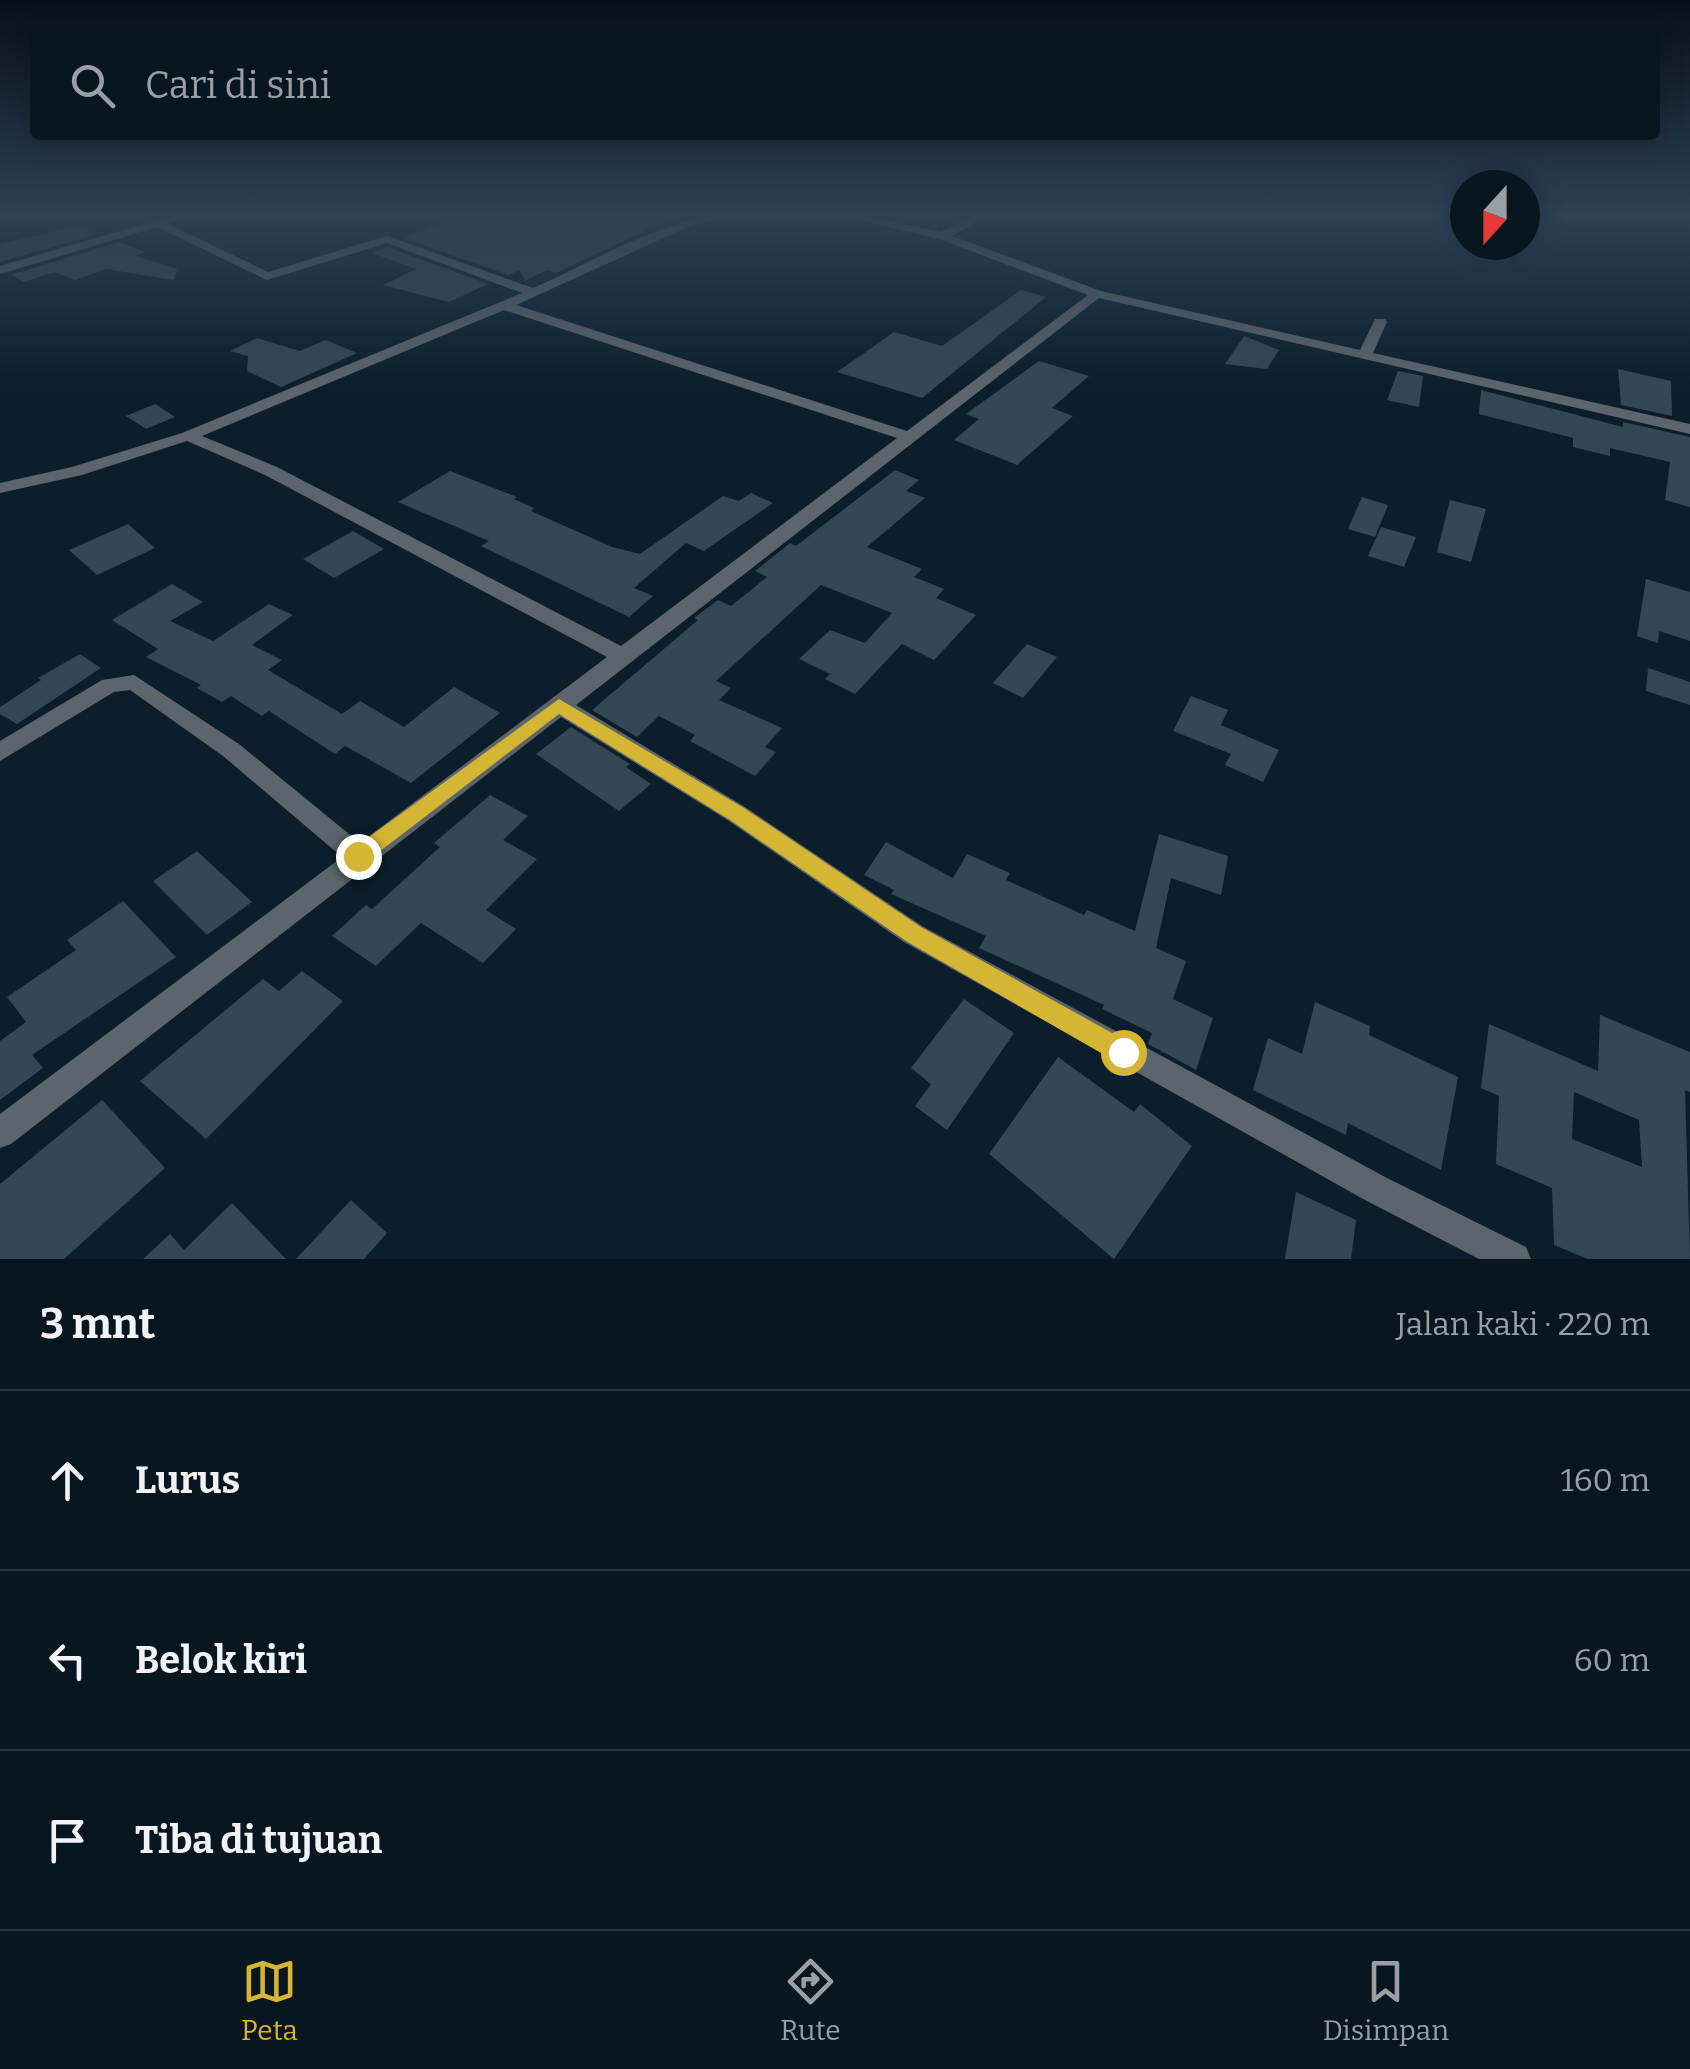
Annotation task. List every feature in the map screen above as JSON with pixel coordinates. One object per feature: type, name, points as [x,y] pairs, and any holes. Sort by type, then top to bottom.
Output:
[{"type":"street","points":[[477,272],[534,293]]},
{"type":"street","points":[[0,488],[119,459],[188,436],[580,272]]},
{"type":"street","points":[[1038,272],[1097,294],[1366,352],[1690,429]]},
{"type":"street","points":[[0,1133],[1097,294]]},
{"type":"street","points":[[502,306],[910,437]]},
{"type":"street","points":[[1366,352],[1380,322]]},
{"type":"street","points":[[188,436],[270,471],[623,656]]},
{"type":"street","points":[[0,752],[110,686],[134,682],[231,750],[358,856]]},
{"type":"street","points":[[559,705],[737,814],[914,934],[1359,1180],[1514,1259]]},
{"type":"building","points":[[22,272],[98,272],[75,280],[54,272],[24,282],[11,275]]},
{"type":"building","points":[[123,272],[176,272],[174,280]]},
{"type":"building","points":[[410,272],[455,272],[488,284],[449,302],[383,285]]},
{"type":"building","points":[[521,272],[543,272],[525,281]]},
{"type":"building","points":[[1021,290],[1046,297],[922,398],[837,372],[894,332],[942,346]]},
{"type":"building","points":[[1244,336],[1279,350],[1267,369],[1225,364]]},
{"type":"building","points":[[257,338],[300,351],[326,340],[357,353],[281,387],[247,371],[248,356],[230,351]]},
{"type":"building","points":[[1039,361],[1089,376],[1052,408],[1073,416],[1017,465],[954,440],[979,419],[966,414]]},
{"type":"building","points":[[1618,369],[1671,381],[1672,416],[1621,405]]},
{"type":"building","points":[[1398,371],[1423,376],[1419,407],[1387,400]]},
{"type":"building","points":[[1481,390],[1623,427],[1623,422],[1690,437],[1690,507],[1665,500],[1670,462],[1610,448],[1610,456],[1573,447],[1573,438],[1479,414]]},
{"type":"building","points":[[155,404],[175,417],[146,429],[126,416]]},
{"type":"building","points":[[895,470],[919,480],[906,491],[925,498],[867,547],[922,569],[914,577],[944,589],[936,598],[976,615],[934,660],[902,644],[855,694],[825,679],[830,674],[799,659],[830,630],[865,643],[892,613],[821,585],[716,681],[731,688],[719,700],[782,728],[765,747],[776,752],[755,776],[690,741],[695,735],[659,716],[637,737],[592,710],[698,620],[694,618],[718,600],[731,606],[767,577],[755,571],[790,543],[796,546]]},
{"type":"building","points":[[450,471],[517,497],[514,499],[534,508],[531,511],[612,547],[640,554],[723,496],[739,501],[751,493],[773,503],[704,551],[686,543],[634,588],[653,596],[629,617],[481,546],[489,541],[398,502]]},
{"type":"building","points":[[1362,497],[1388,505],[1375,537],[1348,529]]},
{"type":"building","points":[[1450,500],[1486,509],[1471,562],[1437,552]]},
{"type":"building","points":[[128,524],[155,548],[97,575],[69,550]]},
{"type":"building","points":[[1381,527],[1416,537],[1404,567],[1368,556]]},
{"type":"building","points":[[353,531],[384,549],[334,578],[303,559]]},
{"type":"building","points":[[1646,579],[1690,592],[1690,641],[1659,631],[1658,643],[1637,636]]},
{"type":"building","points":[[172,584],[203,602],[170,621],[213,641],[269,604],[293,615],[252,645],[282,660],[268,670],[342,714],[360,701],[404,727],[454,687],[500,713],[411,783],[345,746],[335,754],[269,711],[262,716],[231,696],[222,702],[197,688],[201,685],[146,657],[158,649],[112,620]]},
{"type":"building","points":[[1027,644],[1057,657],[1023,698],[993,683]]},
{"type":"building","points":[[80,654],[101,668],[17,724],[0,714],[0,707],[41,680],[38,678]]},
{"type":"building","points":[[1648,668],[1690,682],[1690,705],[1646,691]]},
{"type":"building","points":[[1191,696],[1228,710],[1221,725],[1279,750],[1263,782],[1225,765],[1231,754],[1173,731]]},
{"type":"building","points":[[571,727],[630,764],[626,767],[651,784],[619,811],[536,754]]},
{"type":"building","points":[[490,795],[528,816],[503,840],[537,859],[486,910],[516,929],[483,963],[421,923],[376,966],[332,936],[366,905],[372,909],[440,847],[434,843]]},
{"type":"building","points":[[1159,834],[1228,856],[1221,895],[1171,878],[1156,948],[1186,961],[1173,999],[1213,1018],[1196,1070],[1148,1044],[1152,1033],[1102,1009],[1104,1005],[979,948],[986,936],[891,894],[894,890],[864,875],[886,842],[953,878],[967,854],[1010,873],[1006,880],[1084,915],[1087,910],[1135,931]]},
{"type":"building","points":[[197,851],[252,902],[207,935],[153,881]]},
{"type":"building","points":[[123,901],[176,957],[32,1055],[43,1068],[0,1100],[0,1041],[26,1022],[7,997],[76,950],[67,940]]},
{"type":"building","points":[[302,971],[343,1001],[206,1139],[140,1081],[263,979],[279,991]]},
{"type":"building","points":[[964,999],[1014,1033],[947,1130],[915,1106],[931,1084],[911,1068]]},
{"type":"building","points":[[1315,1002],[1370,1026],[1369,1035],[1458,1077],[1441,1170],[1348,1123],[1346,1135],[1253,1090],[1268,1038],[1302,1054]]},
{"type":"building","points":[[1600,1015],[1690,1052],[1690,1092],[1685,1090],[1690,1259],[1588,1259],[1554,1245],[1552,1188],[1496,1164],[1499,1096],[1481,1088],[1489,1024],[1598,1071]],"holes":[[[1574,1092],[1639,1120],[1642,1167],[1572,1139]]]},
{"type":"building","points":[[1058,1057],[1134,1112],[1140,1104],[1192,1146],[1114,1259],[989,1154]]},
{"type":"building","points":[[102,1100],[165,1168],[64,1259],[0,1259],[0,1184]]},
{"type":"building","points":[[1296,1192],[1356,1220],[1351,1259],[1285,1259]]},
{"type":"building","points":[[351,1200],[387,1233],[364,1259],[296,1259]]},
{"type":"building","points":[[232,1203],[286,1259],[143,1259],[170,1234],[184,1250]]},
{"type":"route","points":[[358,856],[559,705],[737,814],[914,934],[1123,1052]]}]
